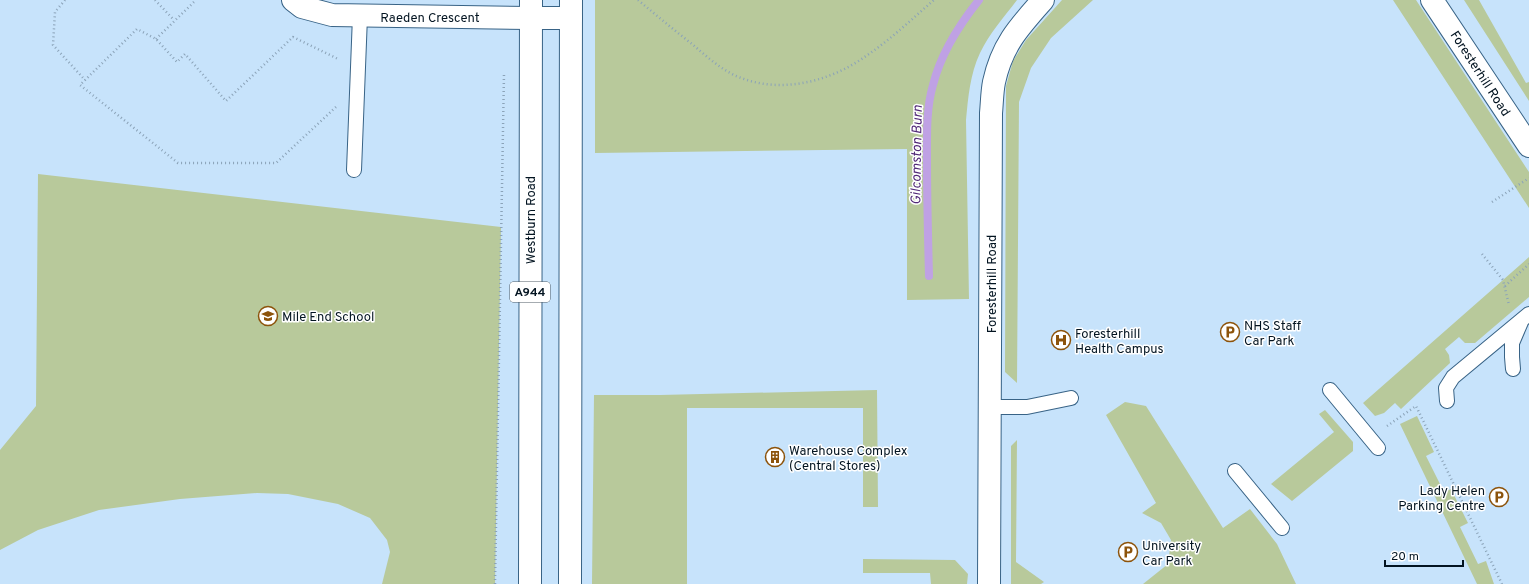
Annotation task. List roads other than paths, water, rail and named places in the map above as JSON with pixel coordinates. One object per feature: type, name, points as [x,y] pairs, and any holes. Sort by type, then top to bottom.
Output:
[{"type":"main road","name":"Raeden Crescent","points":[[293,0],[302,7],[332,15],[360,16],[505,17],[531,9],[571,9]]},
{"type":"main road","name":"Foresterhill Road","points":[[989,584],[991,121],[993,83],[1002,55],[1012,37],[1043,0]]},
{"type":"main road","name":"Foresterhill Road","points":[[1432,0],[1529,146]]},
{"type":"main road","name":"Westburn Road","points":[[530,584],[531,477],[529,153],[531,9]]},
{"type":"main road","points":[[570,584],[571,9]]},
{"type":"lane","points":[[354,170],[360,16]]},
{"type":"lane","points":[[1513,369],[1512,343],[1522,320]]},
{"type":"lane","points":[[1447,401],[1446,388],[1452,377],[1522,320]]},
{"type":"lane","points":[[1330,390],[1374,443]]},
{"type":"lane","points":[[990,407],[1027,407],[1071,398]]},
{"type":"lane","points":[[1236,471],[1282,528]]},
{"type":"waterway","name":"Gilcomston Burn","points":[[929,276],[927,141],[928,113],[931,94],[936,73],[946,51],[964,19],[979,0]]},
{"type":"place","name":"Mile End School","points":[[268,316]]},
{"type":"place","name":"NHS Staff Car Park","points":[[1230,332]]},
{"type":"place","name":"Foresterhill Health Campus","points":[[1061,340]]},
{"type":"place","name":"Warehouse Complex (Central Stores)","points":[[775,457]]},
{"type":"place","name":"Lady Helen Parking Centre","points":[[1499,497]]},
{"type":"place","name":"University Car Park","points":[[1128,552]]}]
